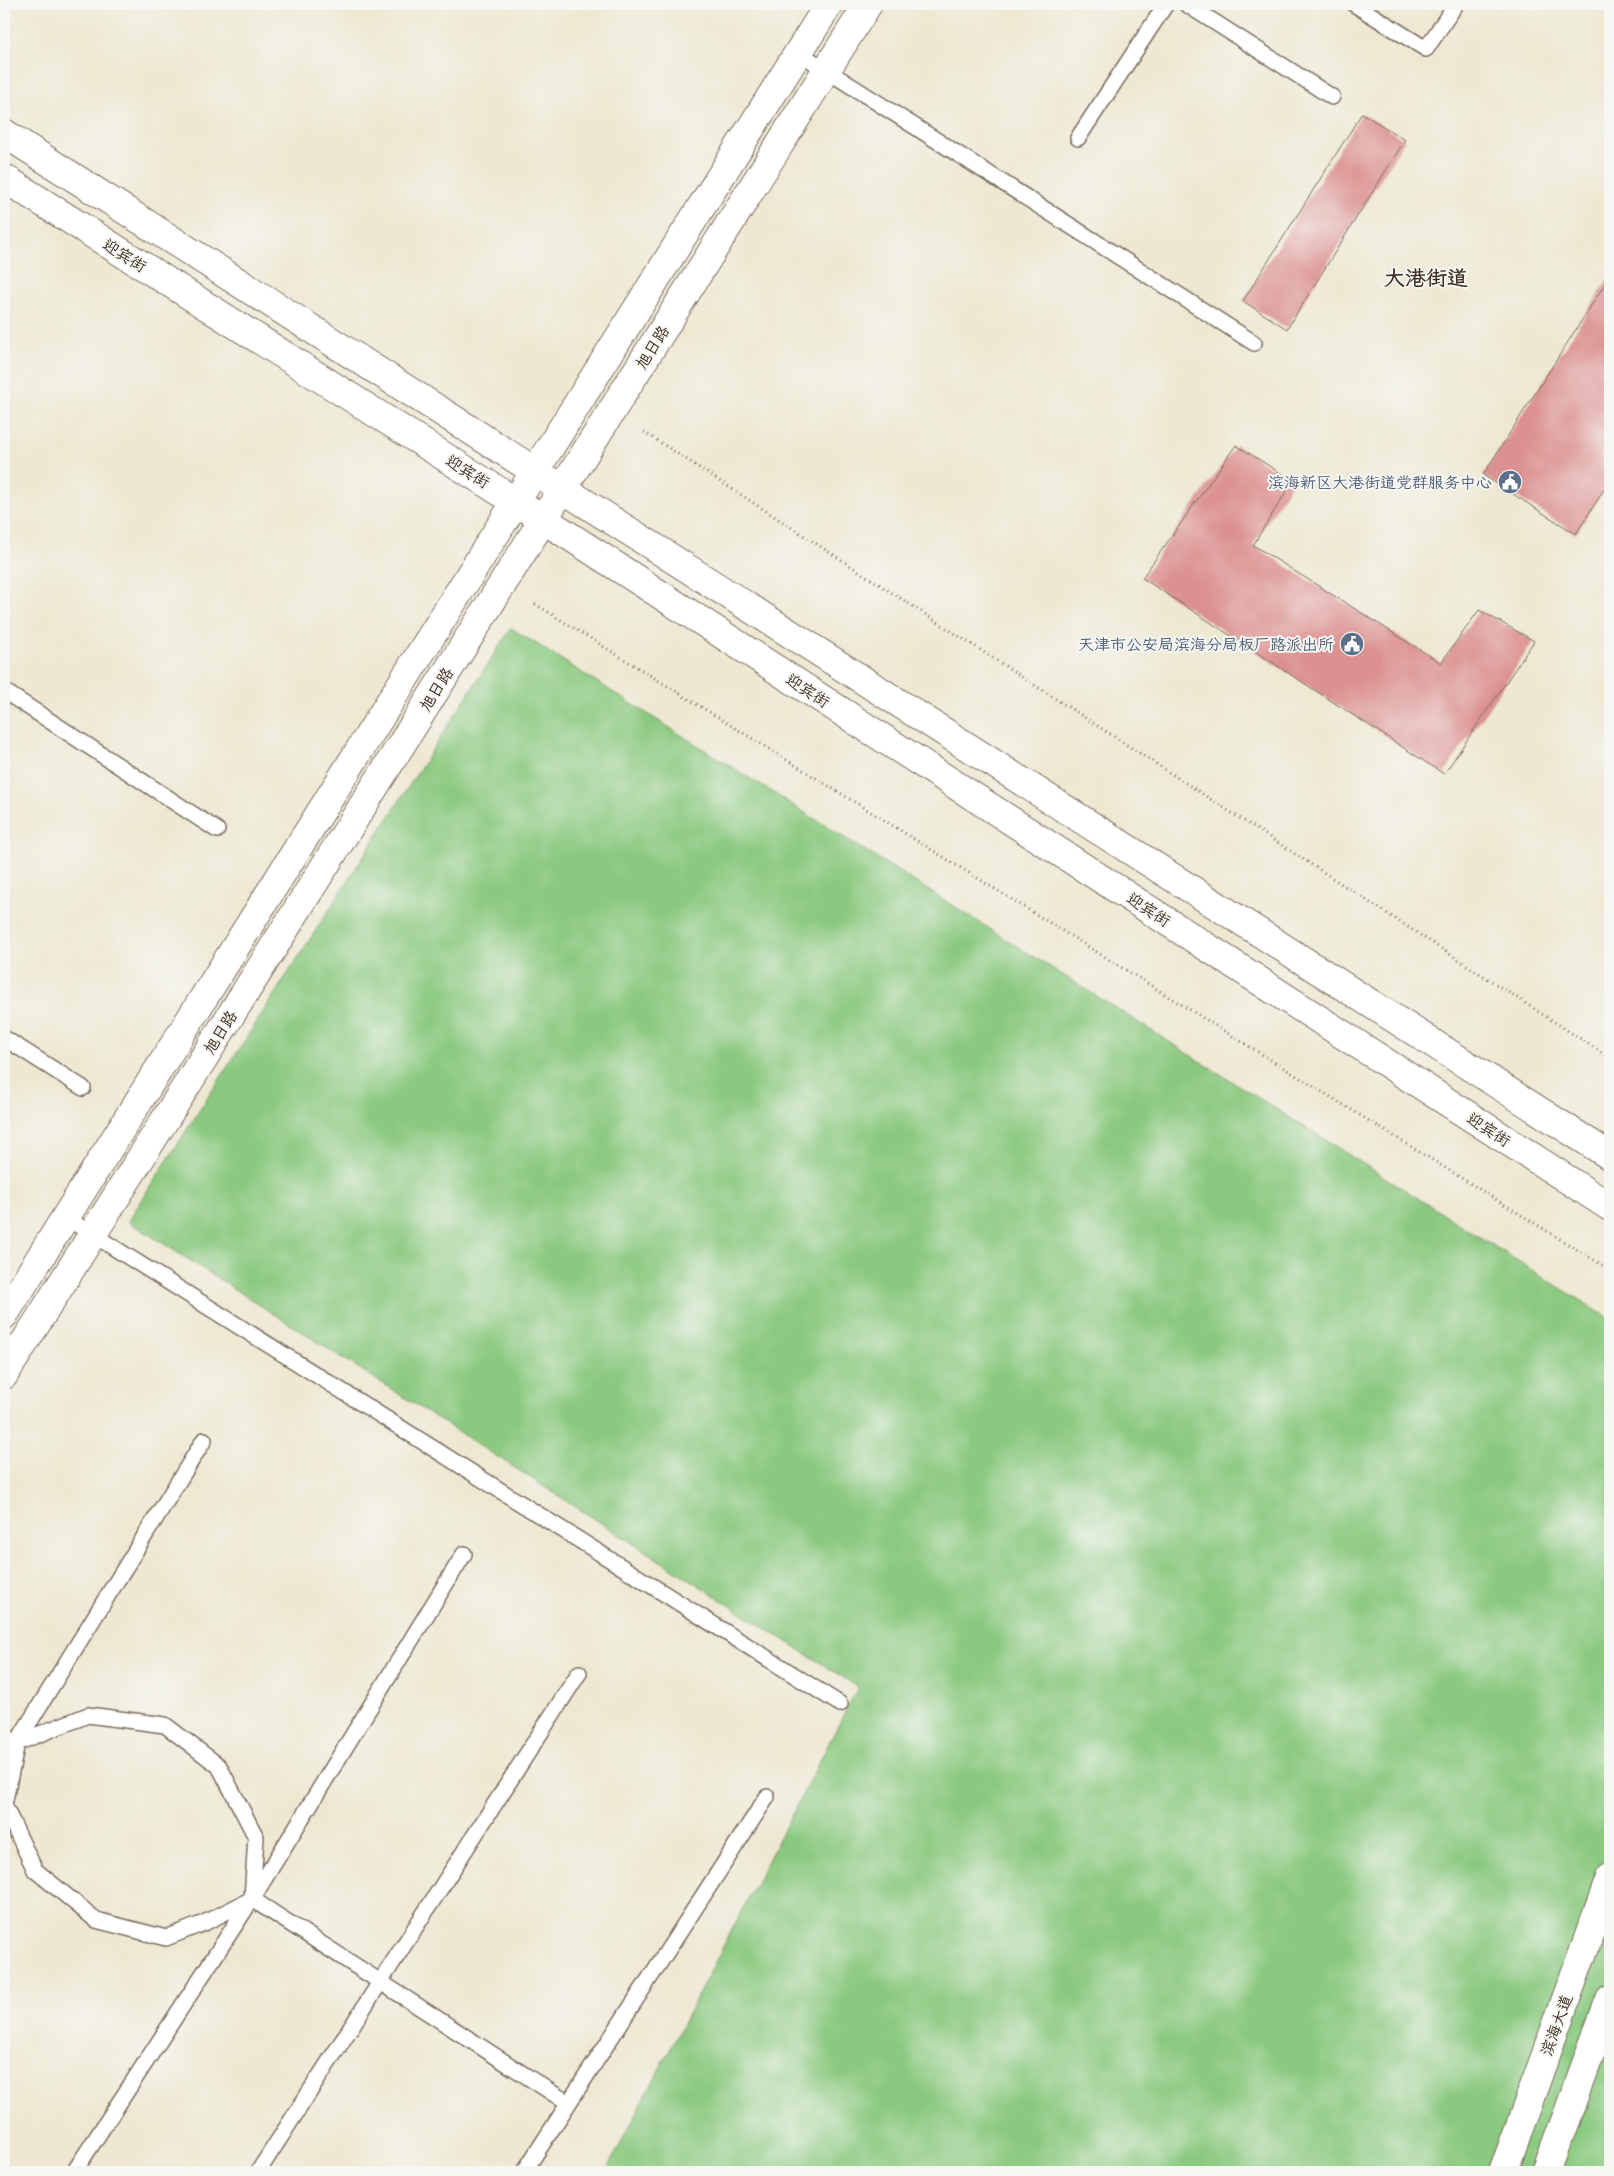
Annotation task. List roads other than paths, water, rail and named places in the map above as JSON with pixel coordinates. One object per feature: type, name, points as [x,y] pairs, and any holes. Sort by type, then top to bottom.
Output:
[{"type":"main road","name":"旭日路","points":[[4,1375],[827,72],[868,4]]},
{"type":"main road","name":"旭日路","points":[[4,1315],[798,52],[824,5]]},
{"type":"main road","points":[[4,133],[536,470],[1610,1156]]},
{"type":"main road","name":"迎宾街","points":[[4,178],[543,519],[1610,1207]]},
{"type":"main road","name":"滨海大道","points":[[1502,2172],[1610,1878]]},
{"type":"main road","points":[[1546,2172],[1610,1999]]},
{"type":"lane","points":[[1078,138],[1166,4]]},
{"type":"lane","points":[[1186,4],[1332,97]]},
{"type":"lane","points":[[1354,4],[1426,49],[1456,4]]},
{"type":"lane","points":[[824,5],[854,27]]},
{"type":"lane","points":[[798,52],[1254,343]]},
{"type":"lane","points":[[4,691],[217,830]]},
{"type":"lane","points":[[4,1038],[83,1088]]},
{"type":"lane","points":[[66,1217],[840,1704]]},
{"type":"lane","points":[[4,1765],[204,1440]]},
{"type":"lane","points":[[74,2172],[252,1899],[464,1554]]},
{"type":"lane","points":[[258,2172],[579,1673]]},
{"type":"lane","points":[[4,1736],[17,1743],[88,1715],[165,1724],[219,1766],[256,1837],[252,1899]]},
{"type":"lane","points":[[17,1743],[4,1805],[35,1870],[96,1920],[166,1938],[204,1923],[252,1899]]},
{"type":"lane","points":[[524,2172],[767,1797]]},
{"type":"lane","points":[[252,1899],[568,2103]]},
{"type":"place","name":"滨海新区大港街道党群服务中心","points":[[1510,482]]},
{"type":"place","name":"天津市公安局滨海分局板厂路派出所","points":[[1352,644]]},
{"type":"district","name":"大港街道","points":[[1426,278]]}]
